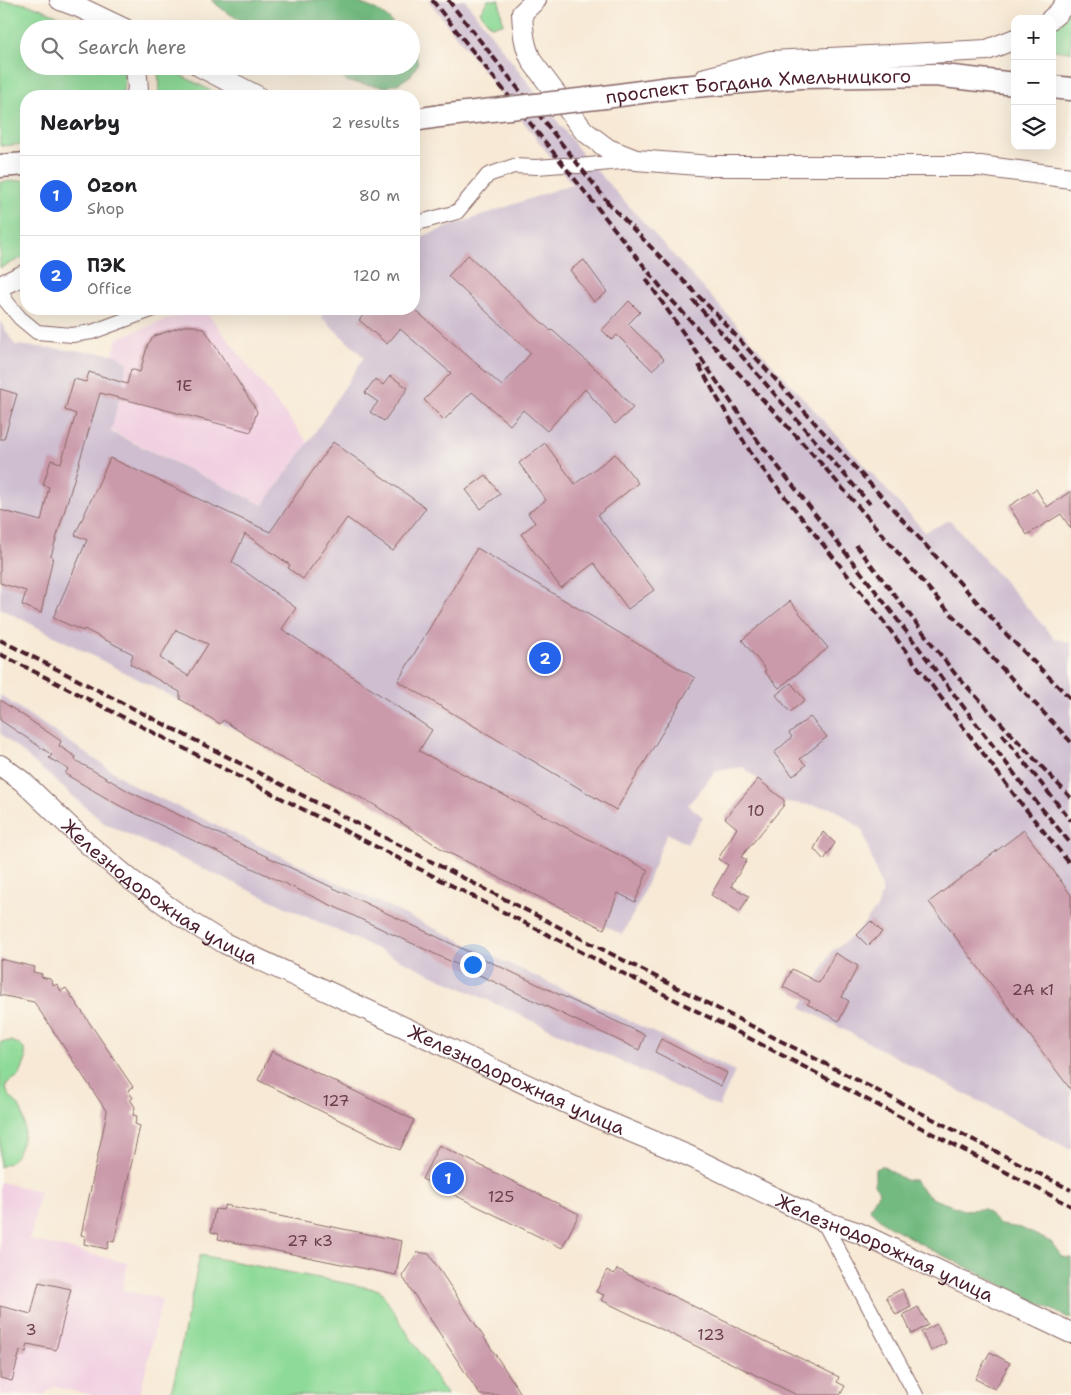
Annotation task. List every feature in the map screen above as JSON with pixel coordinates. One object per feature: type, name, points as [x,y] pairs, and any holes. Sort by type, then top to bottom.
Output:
[{"type":"main road","name":"проспект Богдана Хмельницкого","points":[[420,119],[670,88],[802,77],[935,75],[1011,84]]},
{"type":"main road","points":[[1056,88],[1071,89]]},
{"type":"main road","points":[[0,166],[20,164]]},
{"type":"street","points":[[60,0],[106,20]]},
{"type":"street","points":[[1056,15],[1068,0]]},
{"type":"street","points":[[526,4],[524,40],[530,58],[584,131],[608,149],[636,160]]},
{"type":"street","points":[[81,8],[99,20]]},
{"type":"street","points":[[670,88],[771,61],[987,50],[1011,41]]},
{"type":"street","points":[[137,75],[138,90]]},
{"type":"street","points":[[216,75],[245,90]]},
{"type":"street","points":[[420,222],[457,212],[488,175],[514,166],[578,166],[636,160],[710,166],[980,166],[1071,178]]},
{"type":"street","points":[[20,277],[0,287],[6,301],[20,318],[37,332],[72,335],[92,332],[138,315]]},
{"type":"street","name":"Железнодорожная улица","points":[[0,765],[22,782],[89,845],[131,880],[224,944],[596,1116],[689,1156],[823,1221],[859,1232],[1071,1333]]},
{"type":"street","points":[[823,1221],[916,1395]]},
{"type":"shaded area","points":[[428,0],[465,0],[586,159],[925,532],[950,520],[1054,638],[1071,643],[1071,1150],[801,1007],[832,951],[853,936],[878,907],[883,893],[862,829],[833,808],[786,802],[743,767],[717,770],[688,805],[703,817],[687,844],[667,833],[639,903],[622,935],[221,722],[0,608],[0,321],[15,345],[113,354],[128,362],[111,432],[263,505],[308,443],[364,357],[321,317],[322,315],[420,315],[420,237],[572,184]]},
{"type":"shaded area","points":[[179,315],[209,315],[308,443],[263,505],[111,431],[128,362],[113,354],[117,338]]},
{"type":"shaded area","points":[[0,695],[136,787],[735,1071],[719,1107],[104,823],[0,733]]},
{"type":"shaded area","points":[[0,1182],[40,1191],[30,1240],[128,1263],[122,1290],[162,1299],[140,1395],[93,1395],[54,1387],[43,1395],[0,1395]]},
{"type":"green space","points":[[211,0],[351,0],[377,10],[390,20],[241,20],[226,12]]},
{"type":"green space","points":[[488,0],[499,0],[503,24],[491,26],[480,12]]},
{"type":"green space","points":[[0,1],[33,6],[67,20],[20,20],[20,75],[124,75],[125,82],[123,90],[20,90],[20,144],[0,146]]},
{"type":"green space","points":[[1071,10],[1071,52],[1056,50],[1056,23]]},
{"type":"green space","points":[[158,75],[180,75],[209,90],[159,90]]},
{"type":"green space","points":[[339,75],[411,75],[399,83],[387,87],[348,82]]},
{"type":"green space","points":[[20,180],[20,259],[0,268],[0,182]]},
{"type":"green space","points":[[11,1041],[19,1044],[24,1049],[26,1059],[20,1075],[6,1084],[7,1092],[21,1110],[24,1130],[19,1151],[9,1163],[0,1167],[0,1042]]},
{"type":"green space","points":[[882,1166],[905,1180],[914,1180],[927,1195],[936,1200],[964,1210],[984,1209],[1000,1225],[1021,1228],[1051,1242],[1062,1257],[1071,1258],[1071,1319],[934,1251],[884,1223],[869,1209],[879,1192],[875,1185],[875,1169]]},
{"type":"green space","points":[[200,1255],[380,1290],[447,1395],[171,1395]]},
{"type":"building","points":[[468,255],[608,380],[633,408],[615,424],[585,389],[547,431],[523,410],[510,425],[472,392],[444,420],[424,400],[451,373],[400,329],[387,344],[359,320],[364,315],[420,314],[502,386],[531,353],[448,276]]},
{"type":"building","points":[[584,260],[607,292],[594,302],[570,270]]},
{"type":"building","points":[[629,301],[640,312],[628,324],[664,359],[652,370],[617,335],[612,340],[602,330]]},
{"type":"building","points":[[184,326],[195,326],[205,330],[257,411],[251,432],[100,393],[51,556],[53,557],[41,613],[22,605],[26,591],[0,583],[0,510],[41,521],[49,487],[43,485],[51,460],[61,463],[76,414],[65,410],[74,379],[86,382],[89,372],[127,384],[131,369],[140,372],[148,344],[154,336]]},
{"type":"building","points":[[390,376],[408,388],[384,421],[370,412],[378,402],[365,393],[375,379],[383,385]]},
{"type":"building","points":[[0,389],[17,394],[4,439],[0,439]]},
{"type":"building","points":[[333,442],[426,508],[393,551],[347,518],[303,579],[288,568],[290,565],[245,534],[232,562],[296,608],[282,629],[432,730],[419,751],[648,870],[635,902],[618,893],[604,929],[445,851],[373,804],[277,756],[223,720],[220,724],[180,699],[180,692],[130,664],[133,654],[84,629],[83,631],[53,618],[87,540],[75,535],[110,458],[270,532]],"holes":[[[176,630],[208,644],[188,676],[160,658]]]},
{"type":"building","points":[[545,443],[575,484],[615,454],[638,483],[598,515],[654,590],[628,609],[594,563],[561,588],[521,534],[535,523],[528,513],[546,500],[519,463]]},
{"type":"building","points":[[486,475],[500,494],[481,509],[466,490]]},
{"type":"building","points":[[1036,489],[1047,507],[1071,491],[1071,529],[1061,514],[1027,535],[1009,506]]},
{"type":"building","points":[[477,548],[695,678],[616,810],[398,681]]},
{"type":"building","points":[[790,601],[828,648],[779,688],[764,671],[766,670],[742,640]]},
{"type":"building","points":[[791,683],[805,700],[790,712],[776,695]]},
{"type":"building","points":[[0,700],[61,741],[59,746],[76,757],[75,760],[130,792],[645,1035],[639,1050],[120,806],[65,774],[68,769],[49,758],[52,755],[0,720]]},
{"type":"building","points":[[810,717],[827,737],[800,759],[806,765],[793,776],[774,753],[792,737],[789,733]]},
{"type":"building","points":[[758,779],[784,800],[784,805],[741,857],[747,860],[731,886],[749,896],[740,912],[711,895],[728,865],[718,859],[737,828],[725,818]]},
{"type":"building","points":[[1024,830],[1071,895],[1071,1090],[929,902]]},
{"type":"building","points":[[823,832],[835,843],[824,860],[814,849]]},
{"type":"building","points":[[871,921],[882,932],[868,946],[857,935]]},
{"type":"building","points":[[835,953],[858,966],[842,997],[849,1001],[839,1021],[807,1004],[810,1001],[783,987],[792,969],[819,983]]},
{"type":"building","points":[[0,959],[35,967],[33,972],[42,974],[41,977],[50,979],[54,986],[57,984],[61,991],[66,988],[133,1087],[128,1090],[133,1098],[130,1099],[135,1107],[133,1115],[137,1116],[135,1124],[140,1126],[114,1242],[109,1241],[107,1249],[84,1244],[85,1236],[81,1235],[107,1112],[34,1002],[0,995]]},
{"type":"building","points":[[661,1039],[727,1073],[721,1086],[655,1052]]},
{"type":"building","points":[[272,1051],[414,1120],[400,1150],[258,1080]]},
{"type":"building","points":[[439,1145],[579,1214],[562,1248],[422,1179]]},
{"type":"building","points":[[225,1205],[402,1241],[396,1275],[218,1239],[219,1234],[211,1232],[215,1209],[223,1210]]},
{"type":"building","points":[[418,1252],[429,1254],[522,1395],[480,1395],[402,1276]]},
{"type":"building","points":[[617,1269],[839,1377],[837,1382],[845,1386],[840,1395],[797,1395],[601,1300],[604,1295],[596,1292],[607,1270],[614,1274]]},
{"type":"building","points":[[39,1282],[71,1289],[56,1350],[28,1344],[26,1352],[20,1351],[12,1381],[0,1378],[0,1306],[31,1314]]},
{"type":"building","points":[[902,1289],[911,1307],[896,1315],[886,1297]]},
{"type":"building","points":[[918,1307],[928,1325],[912,1334],[903,1315]]},
{"type":"building","points":[[937,1324],[946,1343],[931,1351],[921,1332]]},
{"type":"building","points":[[990,1352],[1010,1363],[995,1389],[975,1379]]},
{"type":"railway","points":[[432,0],[667,295],[819,461],[942,604],[1071,742]]},
{"type":"railway","points":[[448,0],[611,206]]},
{"type":"railway","points":[[606,201],[718,316],[1007,635],[1071,699]]},
{"type":"railway","points":[[646,279],[758,441],[874,589],[1029,793],[1071,844]]},
{"type":"railway","points":[[693,300],[870,504]]},
{"type":"railway","points":[[699,365],[754,458],[865,597],[1019,801],[1071,865]]},
{"type":"railway","points":[[856,545],[956,675],[1071,798]]},
{"type":"railway","points":[[0,640],[1071,1190]]},
{"type":"railway","points":[[0,654],[724,1025],[1071,1206]]},
{"type":"railway","points":[[1002,734],[1071,821]]},
{"type":"place","name":"ПЭК","points":[[545,658]]},
{"type":"place","name":"Ozon","points":[[448,1178]]}]
